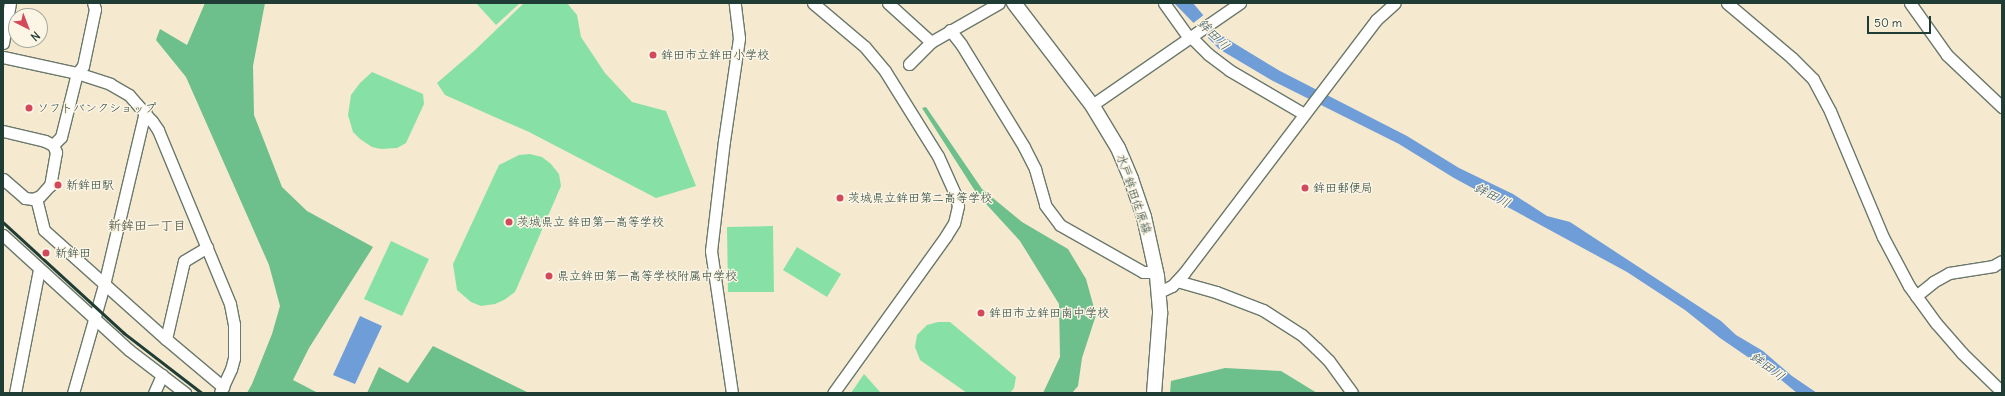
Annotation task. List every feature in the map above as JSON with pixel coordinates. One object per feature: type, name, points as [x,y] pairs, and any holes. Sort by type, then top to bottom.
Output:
[{"type":"main road","name":"水戸鉾田佐原線","points":[[1014,3],[1092,105],[1118,148],[1131,179],[1144,217],[1157,272],[1160,321],[1154,393]]},
{"type":"street","points":[[3,43],[10,3]]},
{"type":"street","points":[[53,145],[61,137],[77,73],[83,66],[95,9],[93,3]]},
{"type":"street","points":[[732,393],[711,251],[724,141],[739,38],[735,3]]},
{"type":"street","points":[[813,3],[865,48],[885,71],[938,156],[949,178],[958,206],[954,223],[946,236],[833,393]]},
{"type":"street","points":[[888,3],[931,42]]},
{"type":"street","points":[[909,64],[931,42],[999,3]]},
{"type":"street","points":[[1164,3],[1208,54],[1230,70],[1305,112]]},
{"type":"street","points":[[1092,105],[1240,3]]},
{"type":"street","points":[[1159,292],[1168,289],[1177,281],[1325,85],[1376,20],[1395,3]]},
{"type":"street","points":[[1727,3],[1792,58],[1813,79],[1830,111],[1889,250],[1916,296],[1962,353],[2002,392]]},
{"type":"street","points":[[1910,3],[1947,55],[2002,107]]},
{"type":"street","points":[[950,30],[961,44],[1024,147],[1035,169],[1045,205],[1056,220],[1066,229],[1144,272],[1157,272]]},
{"type":"street","points":[[3,57],[77,73],[118,88],[129,95],[145,111],[158,130],[226,294],[234,324],[234,358],[221,390],[44,230],[36,198]]},
{"type":"street","points":[[72,393],[104,285],[145,111]]},
{"type":"street","points":[[3,131],[45,141],[53,145],[56,152],[50,185],[44,193],[36,198],[25,198],[3,179]]},
{"type":"street","points":[[3,236],[129,350],[186,393]]},
{"type":"street","points":[[166,339],[184,261],[207,247]]},
{"type":"street","points":[[1916,296],[1933,282],[1949,273],[1993,266],[2002,261]]},
{"type":"street","points":[[15,393],[39,268]]},
{"type":"street","points":[[1177,281],[1216,292],[1263,310],[1302,335],[1329,361],[1352,393]]},
{"type":"street","points":[[154,393],[162,375]]},
{"type":"green space","points":[[205,3],[265,3],[253,66],[254,115],[282,187],[307,211],[373,247],[309,348],[293,380],[318,393],[247,393],[272,334],[280,306],[269,265],[186,77],[156,40],[160,29],[187,45]]},
{"type":"green space","points":[[476,3],[520,3],[496,25]]},
{"type":"green space","points":[[524,3],[567,3],[577,15],[581,37],[605,73],[632,102],[666,111],[696,186],[656,198],[529,132],[445,95],[437,83],[474,51]]},
{"type":"green space","points":[[372,72],[423,94],[424,104],[406,143],[397,148],[381,149],[372,147],[353,132],[348,115],[351,95],[360,83]]},
{"type":"green space","points":[[926,107],[982,189],[1022,222],[1068,249],[1086,279],[1096,315],[1082,358],[1078,386],[1072,393],[1043,393],[1060,357],[1059,304],[1020,241],[977,194],[922,108]]},
{"type":"green space","points":[[530,154],[542,157],[551,164],[559,174],[561,186],[515,292],[504,300],[495,304],[481,306],[471,302],[457,290],[453,264],[499,165],[519,155]]},
{"type":"green space","points":[[773,226],[774,292],[728,292],[727,227]]},
{"type":"green space","points":[[391,241],[429,259],[402,316],[364,299]]},
{"type":"green space","points":[[797,247],[841,274],[827,297],[783,270]]},
{"type":"green space","points":[[938,322],[950,322],[1016,377],[1014,388],[1010,393],[967,393],[920,360],[915,347],[917,335],[927,325]]},
{"type":"green space","points":[[433,346],[529,393],[367,393],[379,367],[408,383]]},
{"type":"green space","points":[[1225,368],[1281,371],[1317,393],[1170,393],[1171,381]]},
{"type":"green space","points":[[864,374],[881,393],[851,393]]},
{"type":"water","name":"鉾田川","points":[[1174,3],[1193,3],[1219,34],[1280,71],[1407,136],[1459,168],[1513,194],[1547,216],[1570,222],[1721,321],[1736,335],[1763,351],[1792,376],[1817,393],[1797,393],[1780,379],[1720,338],[1685,310],[1627,272],[1454,178],[1399,144],[1273,81],[1219,49]]},
{"type":"water","points":[[360,316],[382,326],[355,384],[333,375]]},
{"type":"pier","points":[[1205,14],[1219,30],[1206,39],[1192,24]]},
{"type":"railway","points":[[3,222],[124,333],[202,393]]},
{"type":"place","name":"鉾田市立鉾田小学校","points":[[653,55]]},
{"type":"place","name":"ソフトバンクショップ","points":[[29,108]]},
{"type":"place","name":"新鉾田駅","points":[[58,185]]},
{"type":"place","name":"鉾田郵便局","points":[[1305,188]]},
{"type":"place","name":"茨城県立鉾田第二高等学校","points":[[840,198]]},
{"type":"place","name":"茨城県立 鉾田第一高等学校","points":[[509,222]]},
{"type":"place","name":"新鉾田","points":[[46,253]]},
{"type":"place","name":"県立鉾田第一高等学校附属中学校","points":[[549,276]]},
{"type":"place","name":"鉾田市立鉾田南中学校","points":[[981,313]]},
{"type":"district","name":"新鉾田一丁目","points":[[147,226]]}]
